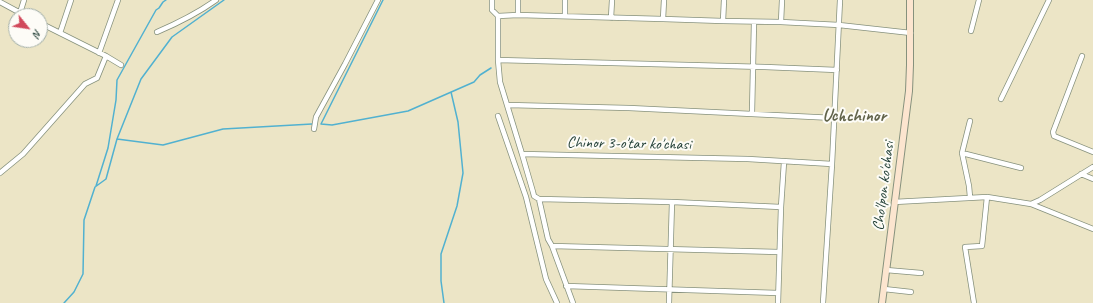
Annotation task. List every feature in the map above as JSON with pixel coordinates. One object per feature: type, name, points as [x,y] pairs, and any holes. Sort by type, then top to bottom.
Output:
[{"type":"main road","name":"Cho'lpon ko'chasi","points":[[882,303],[909,90],[911,33],[910,0]]},
{"type":"street","points":[[60,33],[71,0]]},
{"type":"street","points":[[100,53],[118,0]]},
{"type":"street","points":[[157,32],[194,14],[216,0]]},
{"type":"street","points":[[314,129],[316,117],[378,0]]},
{"type":"street","points":[[492,0],[492,10],[498,16],[498,60],[500,82],[534,196],[539,200],[672,202],[781,207]]},
{"type":"street","points":[[518,0],[518,15]]},
{"type":"street","points":[[565,0],[565,16]]},
{"type":"street","points":[[611,18],[612,0]]},
{"type":"street","points":[[663,19],[664,0]]},
{"type":"street","points":[[723,21],[724,0]]},
{"type":"street","points":[[781,22],[782,0]]},
{"type":"street","points":[[823,303],[840,0]]},
{"type":"street","points":[[971,31],[979,0]]},
{"type":"street","points":[[1002,99],[1049,0]]},
{"type":"street","points":[[0,2],[11,8]]},
{"type":"street","points":[[498,16],[518,15],[781,22],[839,25],[911,33]]},
{"type":"street","points":[[752,113],[754,22]]},
{"type":"street","points":[[48,27],[122,65]]},
{"type":"street","points":[[0,173],[23,154],[85,84],[97,78],[106,56]]},
{"type":"street","points":[[1082,56],[1053,132],[1054,136],[1093,152]]},
{"type":"street","points":[[498,60],[837,70]]},
{"type":"street","points":[[508,105],[629,108],[834,118]]},
{"type":"street","points":[[498,116],[526,197],[546,279],[557,303]]},
{"type":"street","points":[[970,121],[962,153],[970,197]]},
{"type":"street","points":[[509,148],[520,146]]},
{"type":"street","points":[[962,153],[1021,168]]},
{"type":"street","name":"Chinor 3-o'tar ko'chasi","points":[[522,154],[748,159],[832,164]]},
{"type":"street","points":[[778,303],[784,162]]},
{"type":"street","points":[[1031,204],[1093,167]]},
{"type":"street","points":[[1081,174],[1093,179]]},
{"type":"street","points":[[894,202],[988,197],[1031,204],[1093,229]]},
{"type":"street","points":[[974,303],[965,247],[982,246],[988,197]]},
{"type":"street","points":[[539,200],[548,239],[573,303]]},
{"type":"street","points":[[669,303],[672,202]]},
{"type":"street","points":[[552,246],[779,252]]},
{"type":"street","points":[[886,270],[921,273]]},
{"type":"street","points":[[566,286],[778,293]]},
{"type":"street","points":[[884,289],[911,292]]},
{"type":"waterway","points":[[96,186],[108,148],[116,100],[117,80],[156,10],[166,0]]},
{"type":"waterway","points":[[117,139],[141,79],[172,37],[224,0]]},
{"type":"waterway","points":[[383,0],[321,124],[332,125],[408,111],[474,82],[480,75],[491,68]]},
{"type":"waterway","points":[[444,303],[441,281],[441,254],[457,206],[463,173],[458,122],[451,92]]},
{"type":"waterway","points":[[64,303],[74,292],[83,274],[84,220],[95,187],[106,179],[117,139],[163,145],[223,129],[312,124]]},
{"type":"district","name":"Uchchinor","points":[[854,116]]}]
